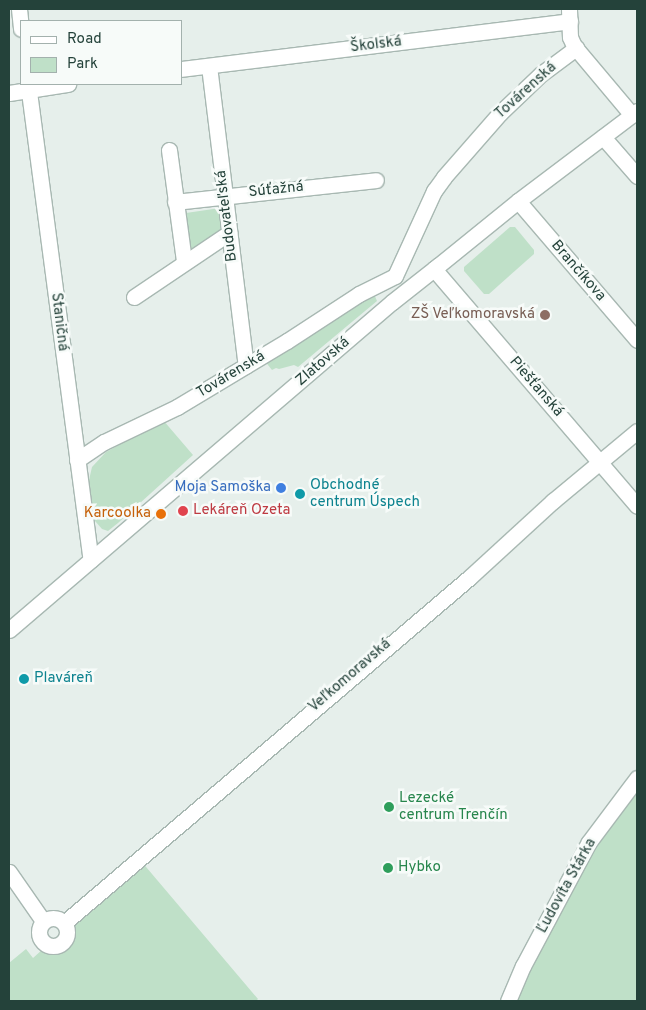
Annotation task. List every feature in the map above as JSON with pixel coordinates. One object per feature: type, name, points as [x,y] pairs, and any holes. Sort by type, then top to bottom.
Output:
[{"type":"street","points":[[570,15],[570,37],[576,48],[634,113]]},
{"type":"street","name":"Školská","points":[[182,69],[570,15]]},
{"type":"street","name":"Továrenská","points":[[77,460],[104,442],[177,407],[246,366],[359,294],[395,276],[434,192],[444,177],[500,113],[541,74],[576,48]]},
{"type":"street","name":"Budovateľská","points":[[209,66],[246,366]]},
{"type":"street","points":[[9,93],[29,87],[55,85]]},
{"type":"street","name":"Staničná","points":[[29,87],[91,560]]},
{"type":"street","name":"Zlatovská","points":[[434,269],[518,201],[634,113]]},
{"type":"street","points":[[603,137],[637,176]]},
{"type":"street","points":[[169,150],[184,261]]},
{"type":"street","name":"Súťažná","points":[[175,202],[376,180]]},
{"type":"street","name":"Brančíkova","points":[[518,201],[637,340]]},
{"type":"street","points":[[134,297],[184,261],[229,233]]},
{"type":"street","name":"Zlatovská","points":[[9,630],[392,302],[439,265],[434,269]]},
{"type":"street","name":"Piešťanská","points":[[434,269],[637,506]]},
{"type":"street","points":[[380,284],[381,289],[392,302]]},
{"type":"street","name":"Veľkomoravská","points":[[64,922],[637,431]]},
{"type":"street","name":"Ľudovíta Stárka","points":[[508,1001],[523,966],[590,842],[637,778]]},
{"type":"street","points":[[9,872],[43,921]]},
{"type":"street","points":[[51,918],[64,922],[67,931],[65,940],[58,945],[49,946],[42,941],[38,933],[43,921],[51,918]]},
{"type":"green space","points":[[220,208],[222,231],[190,251],[186,213]]},
{"type":"green space","points":[[510,227],[515,227],[534,250],[534,254],[489,294],[484,294],[464,271],[464,267]]},
{"type":"green space","points":[[374,294],[377,301],[298,367],[294,365],[272,370],[264,360],[366,295]]},
{"type":"green space","points":[[163,420],[193,455],[118,523],[108,531],[102,529],[95,521],[93,513],[89,480],[92,467],[106,452],[119,445],[120,441]]},
{"type":"green space","points":[[637,787],[637,1001],[514,1001],[535,953],[600,837]]},
{"type":"green space","points":[[141,861],[258,999],[256,1001],[9,1001],[9,963],[26,949],[33,958]]},
{"type":"place","name":"ZŠ Veľkomoravská","points":[[545,315]]},
{"type":"place","name":"Moja Samoška","points":[[281,488]]},
{"type":"place","name":"Obchodné centrum Úspech","points":[[300,494]]},
{"type":"place","name":"Lekáreň Ozeta","points":[[183,511]]},
{"type":"place","name":"Karcoolka","points":[[161,514]]},
{"type":"place","name":"Plaváreň","points":[[24,679]]},
{"type":"place","name":"Lezecké centrum Trenčín","points":[[389,807]]},
{"type":"place","name":"Hybko","points":[[388,868]]}]
